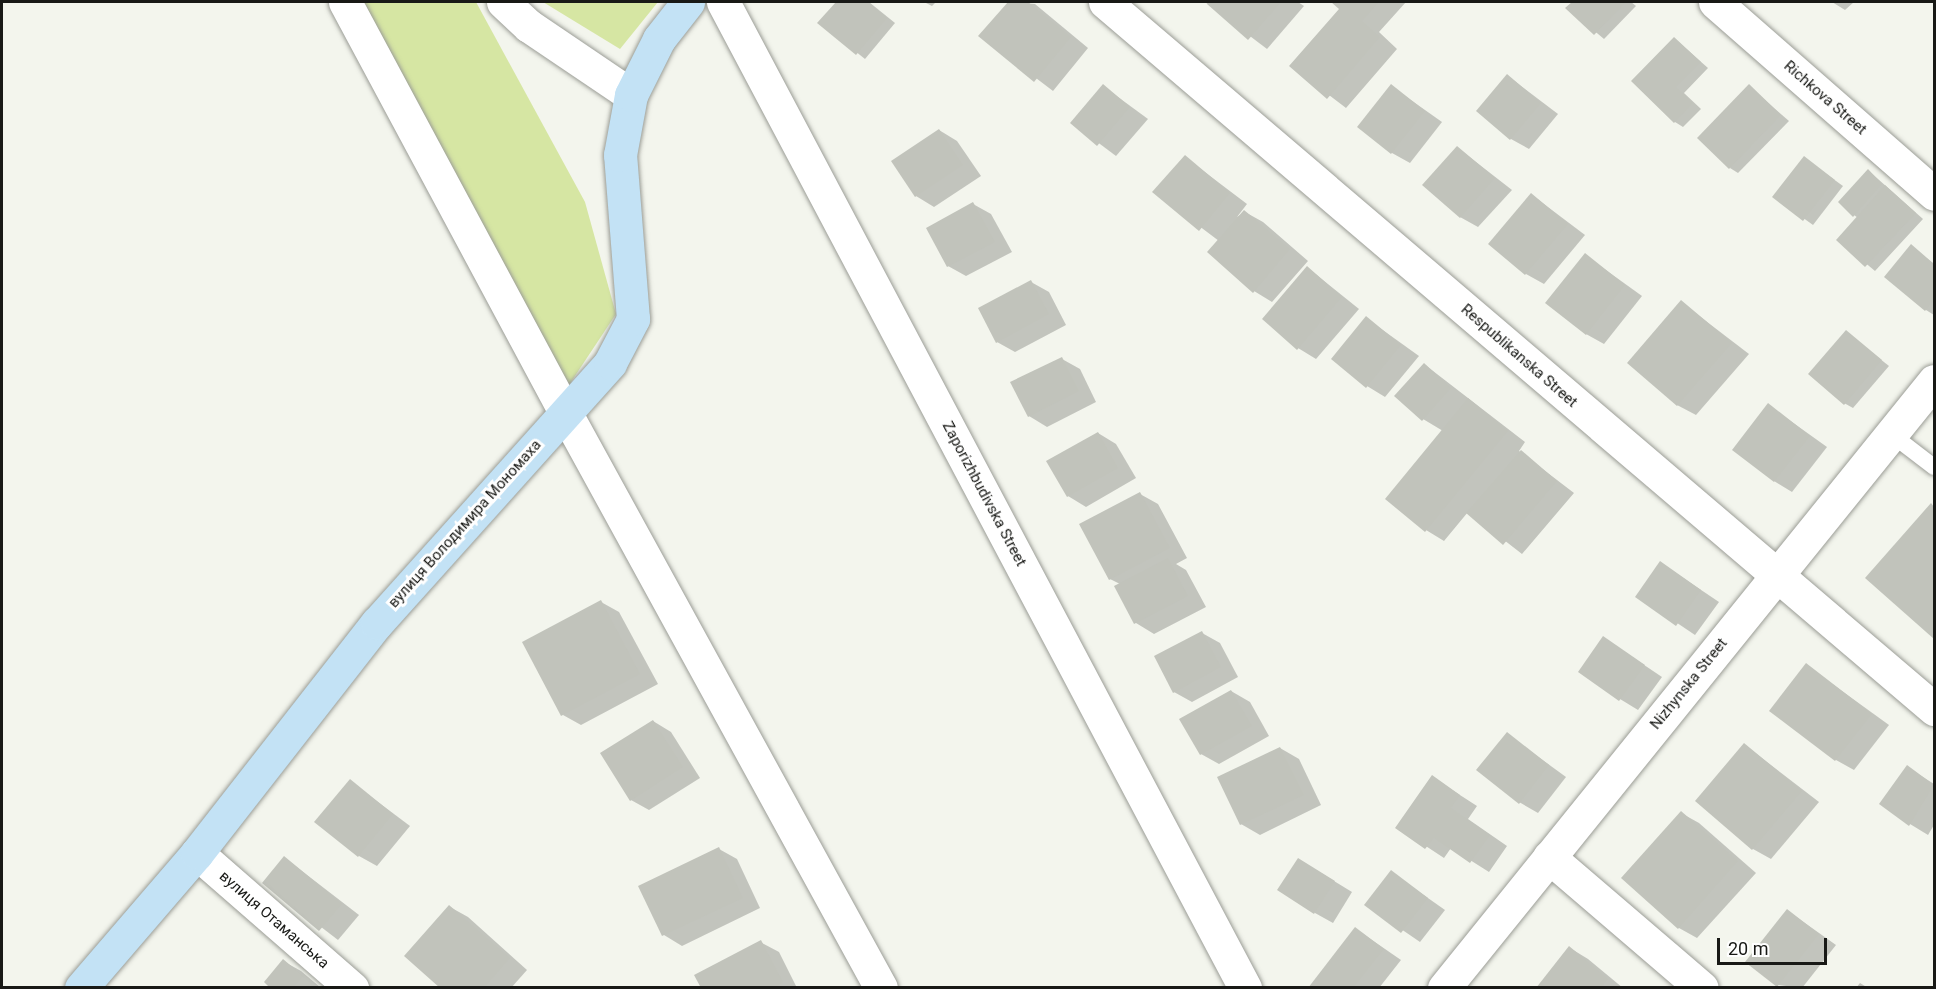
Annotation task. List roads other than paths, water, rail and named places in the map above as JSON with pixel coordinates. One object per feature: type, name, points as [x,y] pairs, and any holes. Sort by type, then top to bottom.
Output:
[{"type":"street","points":[[345,2],[565,412],[881,987]]},
{"type":"street","points":[[503,2],[529,26],[631,95]]},
{"type":"street","name":"вулиця Володимира Мономаха","points":[[81,987],[197,853],[377,623],[610,363],[633,319],[620,155],[631,95],[659,39],[688,2]]},
{"type":"street","name":"Zaporizhbudivska Street","points":[[723,2],[1245,987]]},
{"type":"street","name":"Respublikanska Street","points":[[1104,2],[1935,709]]},
{"type":"street","name":"Richkova Street","points":[[1715,2],[1935,194]]},
{"type":"street","name":"Nizhynska Street","points":[[1444,987],[1935,381]]},
{"type":"street","name":"вулиця Отаманська","points":[[197,853],[352,987]]},
{"type":"street","points":[[1549,857],[1702,987]]},
{"type":"lane","points":[[1891,435],[1935,467]]}]
